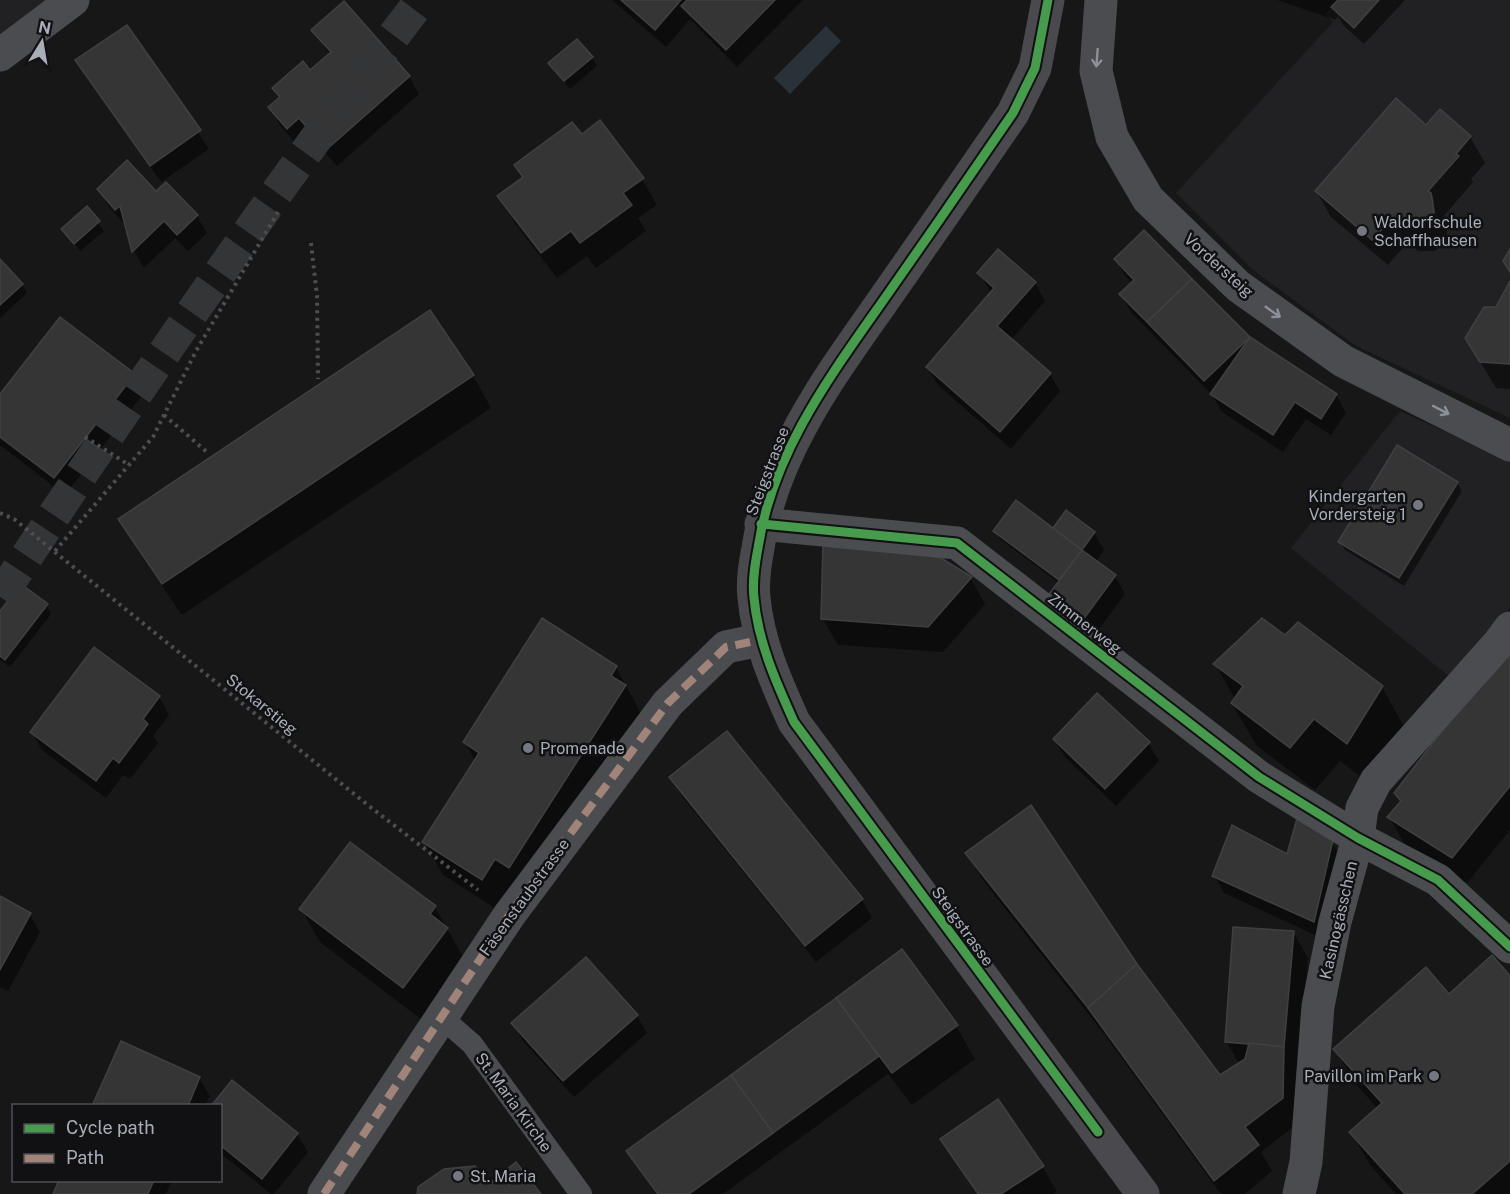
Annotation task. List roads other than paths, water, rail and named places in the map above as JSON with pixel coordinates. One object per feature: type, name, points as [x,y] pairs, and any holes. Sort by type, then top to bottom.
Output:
[{"type":"street","points":[[0,55],[73,0]]},
{"type":"street","name":"Steigstrasse","points":[[1048,0],[1035,68],[1013,113],[829,380],[800,426],[777,476],[761,524],[755,562],[754,596],[760,640],[794,722],[1143,1194]]},
{"type":"street","name":"Vordersteig","points":[[1101,0],[1096,71],[1112,137],[1148,199],[1238,286],[1343,361],[1510,445]]},
{"type":"street","name":"Zimmerweg","points":[[761,524],[957,543],[1259,777],[1358,838],[1438,879],[1510,947]]},
{"type":"street","name":"Kasinogässchen","points":[[1299,1194],[1306,1162],[1318,1006],[1335,922],[1358,838],[1362,808],[1376,781],[1510,628]]},
{"type":"street","name":"Fäsenstaubstrasse","points":[[324,1194],[510,914],[668,703],[726,647],[760,640]]},
{"type":"lane","name":"St. Maria Kirche","points":[[441,1017],[472,1044],[581,1194]]},
{"type":"tunnel","points":[[0,597],[110,431],[224,267],[316,139],[421,0]]},
{"type":"place","name":"Waldorfschule Schaffhausen","points":[[1362,231]]},
{"type":"place","name":"Kindergarten Vordersteig 1","points":[[1418,505]]},
{"type":"place","name":"Promenade","points":[[528,748]]},
{"type":"place","name":"Pavillon im Park","points":[[1434,1076]]},
{"type":"place","name":"St. Maria","points":[[458,1176]]}]
